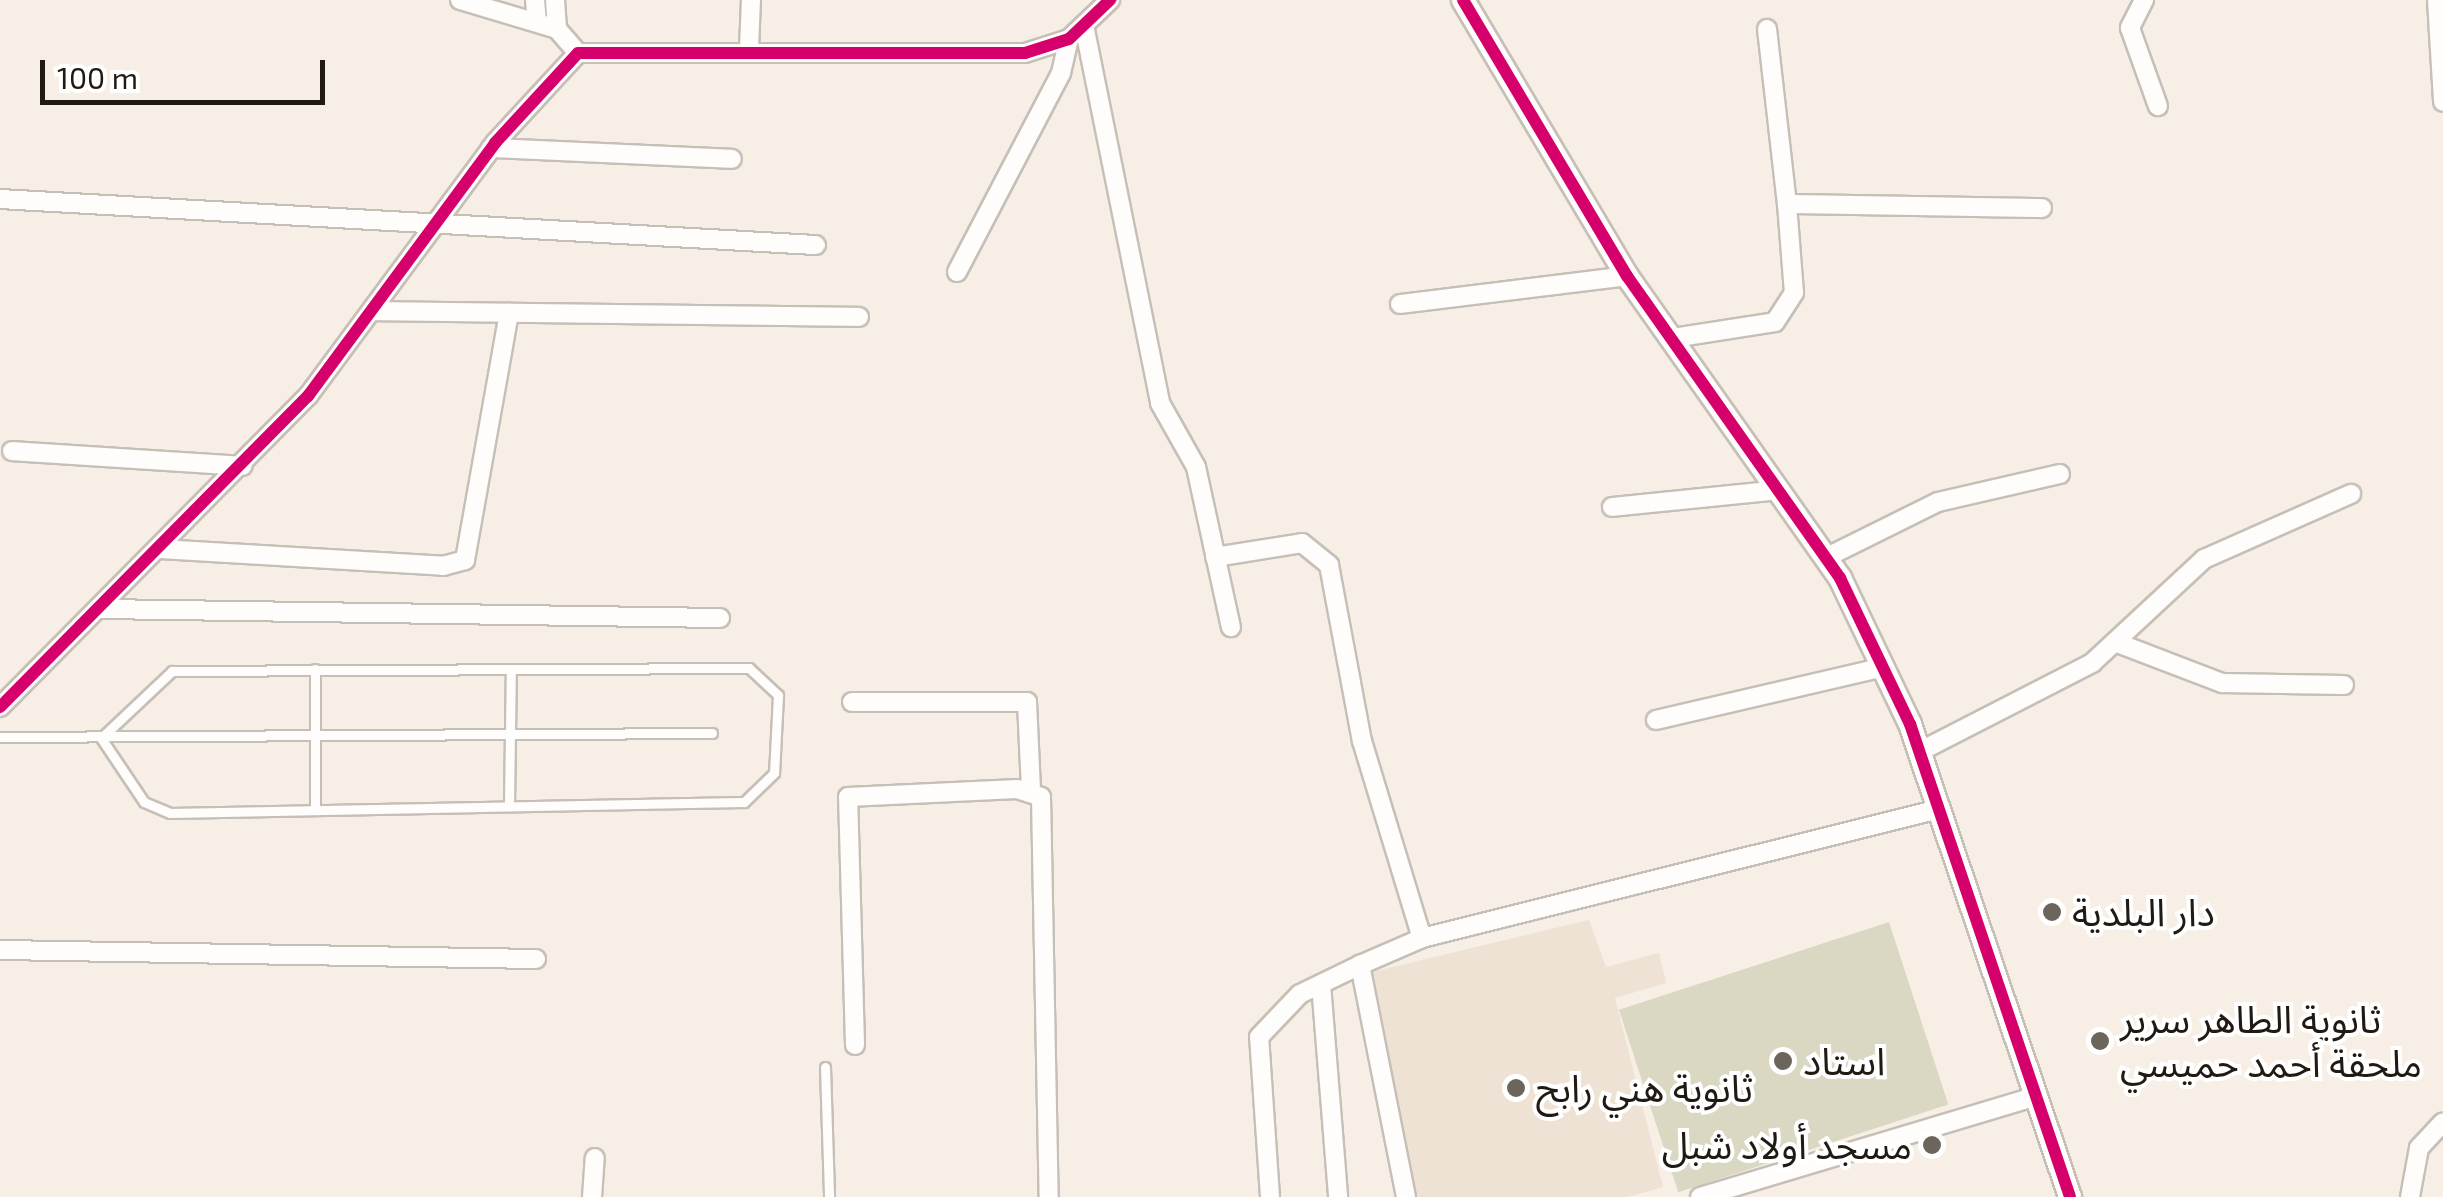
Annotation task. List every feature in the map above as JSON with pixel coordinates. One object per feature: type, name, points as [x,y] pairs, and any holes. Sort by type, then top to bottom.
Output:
[{"type":"street","points":[[460,0],[556,29],[578,53]]},
{"type":"street","points":[[535,0],[538,21]]},
{"type":"street","points":[[555,0],[556,29]]},
{"type":"street","points":[[749,48],[750,0]]},
{"type":"street","points":[[0,707],[243,466],[373,311],[491,148],[578,53],[749,48],[1025,53],[1070,39],[1110,0]]},
{"type":"street","points":[[1463,0],[1626,276],[1826,558],[1883,668],[1919,752],[2070,1197]]},
{"type":"street","points":[[2144,0],[2130,28],[2158,106]]},
{"type":"street","points":[[2437,0],[2443,102]]},
{"type":"street","points":[[1084,25],[1160,403],[1196,467],[1231,627]]},
{"type":"street","points":[[1673,338],[1775,322],[1794,293],[1767,29]]},
{"type":"street","points":[[957,272],[1061,74],[1070,39]]},
{"type":"street","points":[[491,148],[732,158]]},
{"type":"street","points":[[0,199],[433,228],[816,246]]},
{"type":"street","points":[[1786,204],[2042,208]]},
{"type":"street","points":[[1400,304],[1626,276]]},
{"type":"street","points":[[373,311],[858,316]]},
{"type":"street","points":[[160,549],[442,566],[465,560],[508,313]]},
{"type":"street","points":[[12,451],[243,466]]},
{"type":"street","points":[[1826,558],[1938,502],[2060,474]]},
{"type":"street","points":[[1612,507],[1778,490]]},
{"type":"street","points":[[1919,752],[2092,663],[2204,559],[2350,494]]},
{"type":"street","points":[[1215,557],[1302,543],[1329,565],[1362,740],[1422,938]]},
{"type":"street","points":[[100,609],[720,618]]},
{"type":"street","points":[[2115,642],[2222,683],[2344,685]]},
{"type":"street","points":[[1656,720],[1883,668]]},
{"type":"street","points":[[852,702],[1027,702],[1030,789]]},
{"type":"street","points":[[856,1044],[848,797],[1030,789],[1041,797],[1049,1197]]},
{"type":"street","points":[[1270,1197],[1258,1038],[1271,1016],[1321,984],[1422,938],[1939,810]]},
{"type":"street","points":[[0,950],[536,959]]},
{"type":"street","points":[[1360,965],[1406,1197]]},
{"type":"street","points":[[1321,984],[1338,1197]]},
{"type":"street","points":[[1700,1197],[2036,1096]]},
{"type":"street","points":[[2410,1197],[2419,1148],[2443,1122]]},
{"type":"street","points":[[592,1197],[596,1158]]},
{"type":"lane","points":[[748,668],[778,694],[774,773],[744,802],[315,806],[170,813],[144,802],[101,738],[172,671],[748,668]]},
{"type":"lane","points":[[509,804],[512,669]]},
{"type":"lane","points":[[315,670],[315,806]]},
{"type":"lane","points":[[0,737],[712,733]]},
{"type":"lane","points":[[826,1067],[830,1197]]},
{"type":"shaded area","name":"ثانوية هني رابح","points":[[1589,920],[1606,967],[1659,953],[1666,983],[1615,998],[1663,1187],[1628,1197],[1407,1197],[1372,972]]},
{"type":"shaded area","name":"استاد","points":[[1889,922],[1948,1105],[1678,1192],[1619,1010]]},
{"type":"cycle path","points":[[0,707],[308,396],[495,143],[578,53],[1025,53],[1069,39],[1110,0]]},
{"type":"cycle path","points":[[1463,0],[1627,276],[1840,578],[1910,724],[2070,1197]]},
{"type":"place","name":"دار البلدية","points":[[2052,912]]},
{"type":"place","name":"ثانوية الطاهر سرير ملحقة أحمد حميسي","points":[[2100,1041]]},
{"type":"place","name":"استاد","points":[[1783,1061]]},
{"type":"place","name":"ثانوية هني رابح","points":[[1516,1088]]},
{"type":"place","name":"مسجد أولاد شبل","points":[[1932,1145]]}]
